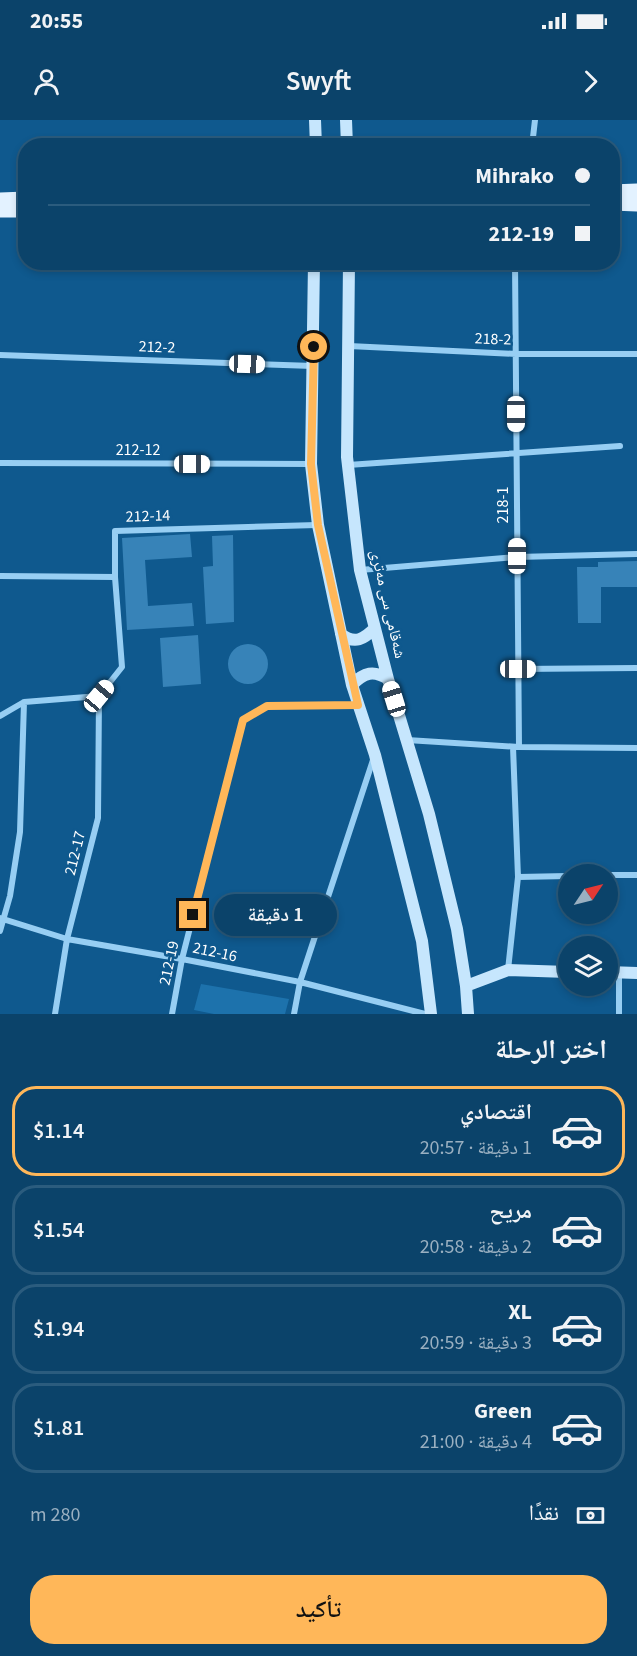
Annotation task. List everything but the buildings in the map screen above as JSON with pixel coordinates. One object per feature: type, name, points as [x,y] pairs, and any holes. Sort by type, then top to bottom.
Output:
[{"type":"main road","points":[[315,120],[316,138]]},
{"type":"main road","points":[[346,120],[347,138]]},
{"type":"main road","points":[[620,192],[637,191]]},
{"type":"main road","points":[[0,200],[18,200]]},
{"type":"main road","points":[[620,203],[637,204]]},
{"type":"main road","points":[[0,210],[18,210]]},
{"type":"main road","points":[[314,270],[311,464],[318,525],[352,685],[375,755],[422,941],[431,1014]]},
{"type":"main road","name":"شەقامی سی مەتری","points":[[348,270],[348,465],[360,570],[388,679],[429,814],[457,929],[468,1014]]},
{"type":"main road","points":[[341,634],[353,641],[360,640],[375,628]]},
{"type":"main road","points":[[352,685],[359,677],[372,673],[380,674],[388,679]]},
{"type":"main road","points":[[466,986],[508,970],[558,972]]},
{"type":"main road","points":[[618,972],[637,973]]},
{"type":"street","points":[[533,138],[535,120]]},
{"type":"street","name":"218-1","points":[[508,970],[518,877],[515,270]]},
{"type":"street","name":"218-2","points":[[349,346],[516,354],[637,354]]},
{"type":"street","name":"212-2","points":[[0,356],[314,366]]},
{"type":"street","points":[[348,465],[620,446]]},
{"type":"street","name":"212-12","points":[[0,463],[311,464]]},
{"type":"street","name":"212-14","points":[[99,696],[122,667],[115,577],[115,531],[318,525]]},
{"type":"street","points":[[360,570],[517,556],[637,554]]},
{"type":"street","points":[[0,576],[115,577]]},
{"type":"street","points":[[518,669],[637,668]]},
{"type":"street","points":[[0,716],[24,702],[99,696]]},
{"type":"street","name":"212-17","points":[[55,1014],[67,939],[98,818],[99,696]]},
{"type":"street","points":[[0,931],[10,896],[20,832],[24,702]]},
{"type":"street","name":"212-19","points":[[172,1014],[183,959],[243,720],[267,706],[358,705]]},
{"type":"street","points":[[406,740],[516,747],[637,748]]},
{"type":"street","points":[[294,1014],[300,982],[375,755]]},
{"type":"street","points":[[618,875],[637,875]]},
{"type":"street","points":[[518,877],[558,876]]},
{"type":"street","name":"212-16","points":[[2,918],[67,939],[300,982],[425,1014]]},
{"type":"street","points":[[616,996],[619,1014]]},
{"type":"shaded area","points":[[201,984],[289,999],[285,1014],[214,1014],[194,1010]]},
{"type":"route","points":[[193,915],[243,720],[267,706],[358,705],[318,525],[311,464],[314,347]]}]
